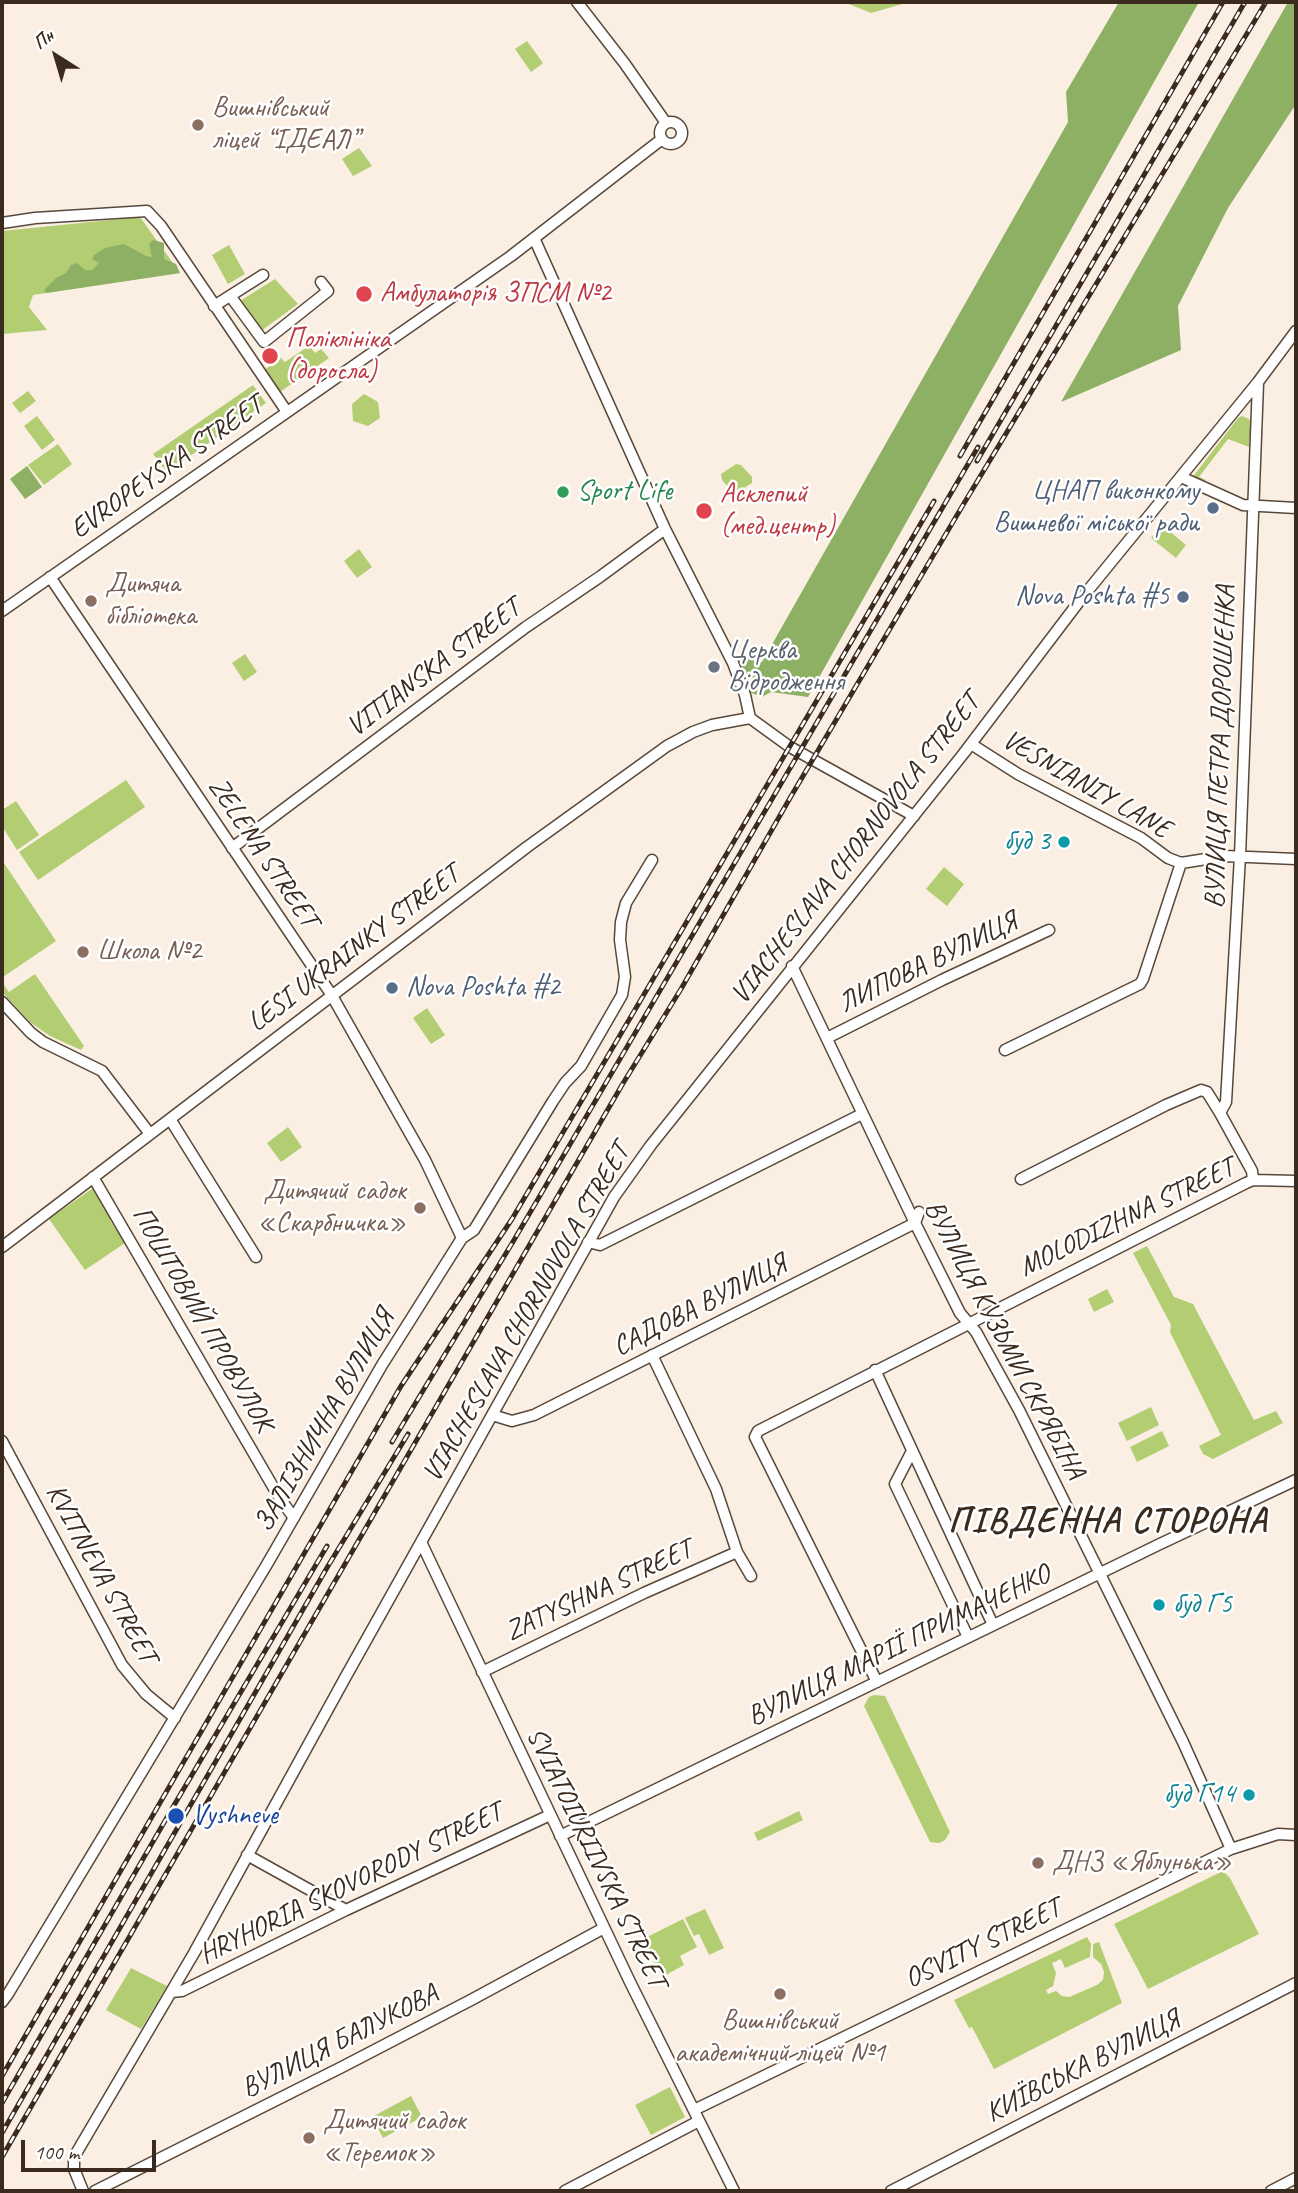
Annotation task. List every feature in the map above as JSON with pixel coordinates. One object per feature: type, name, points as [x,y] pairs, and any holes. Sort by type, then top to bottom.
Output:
[{"type":"street","points":[[577,2],[666,123],[660,132],[662,139]]},
{"type":"street","name":"EVROPEYSKA STREET","points":[[2,611],[534,238],[662,139],[671,144],[678,141],[682,135],[680,125],[673,121],[666,123]]},
{"type":"street","points":[[2,223],[35,218],[146,211],[161,226],[286,412]]},
{"type":"street","points":[[534,238],[665,528],[733,663],[750,718],[782,741],[914,816]]},
{"type":"street","points":[[215,306],[262,275]]},
{"type":"street","points":[[230,297],[264,342],[328,291],[321,282]]},
{"type":"street","name":"VIACHESLAVA CHORNOVOLA STREET","points":[[83,2191],[74,2169],[74,2157],[232,1885],[614,1197],[651,1145],[1296,331]]},
{"type":"street","name":"ВУЛИЦЯ ПЕТРА ДОРОШЕНКА","points":[[1220,1112],[1226,1102],[1240,856],[1258,382]]},
{"type":"street","points":[[1181,477],[1243,505],[1296,508]]},
{"type":"street","name":"VITIANSKA STREET","points":[[232,848],[524,628],[665,528]]},
{"type":"street","name":"ZELENA STREET","points":[[50,577],[331,995],[425,1160],[462,1238]]},
{"type":"street","name":"LESI UKRAINKY STREET","points":[[2,1247],[527,847],[667,746],[712,725],[750,718]]},
{"type":"street","name":"VESNIANIY LANE","points":[[971,744],[1018,775],[1141,838],[1168,858],[1181,863]]},
{"type":"street","points":[[1004,1050],[1140,984],[1181,863],[1225,856],[1296,859]]},
{"type":"street","name":"ЗАЛІЗНИЧНА ВУЛИЦЯ","points":[[2,2001],[175,1718],[382,1365],[462,1238],[474,1230],[553,1101],[581,1066],[622,995],[625,977],[620,940],[621,922],[626,903],[652,860]]},
{"type":"street","name":"ЛИПОВА ВУЛИЦЯ","points":[[827,1038],[1049,929]]},
{"type":"street","name":"ВУЛИЦЯ КУЗЬМИ СКРЯБІНА","points":[[792,966],[862,1114],[917,1218],[960,1313],[976,1332],[1019,1410],[1183,1742],[1231,1849]]},
{"type":"street","points":[[2,1002],[43,1042],[102,1071],[150,1134]]},
{"type":"street","points":[[1021,1179],[1201,1090],[1207,1092],[1220,1112],[1252,1171],[1253,1180]]},
{"type":"street","points":[[588,1242],[600,1245],[862,1114]]},
{"type":"street","points":[[170,1119],[256,1257]]},
{"type":"street","name":"ПОШТОВИЙ ПРОВУЛОК","points":[[93,1177],[279,1497],[294,1518]]},
{"type":"street","name":"MOLODIZHNA STREET","points":[[877,1682],[755,1437],[758,1431],[1253,1180],[1296,1181]]},
{"type":"street","name":"САДОВА ВУЛИЦЯ","points":[[492,1415],[512,1421],[534,1415],[917,1218]]},
{"type":"street","name":"ZATYSHNA STREET","points":[[652,1355],[716,1489],[737,1552],[751,1577]]},
{"type":"street","points":[[875,1370],[993,1625]]},
{"type":"street","name":"KVITNEVA STREET","points":[[2,1441],[122,1665],[146,1694],[175,1718]]},
{"type":"street","points":[[912,1451],[895,1484],[968,1637]]},
{"type":"street","name":"ВУЛИЦЯ МАРІЇ ПРИМАЧЕНКО","points":[[561,1836],[1296,1480]]},
{"type":"street","name":"SVIATOIURIIVSKA STREET","points":[[421,1542],[604,1928],[734,2191]]},
{"type":"street","name":"ZATYSHNA STREET","points":[[482,1672],[644,1593],[737,1552]]},
{"type":"street","name":"HRYHORIA SKOVORODY STREET","points":[[171,1992],[182,1991],[346,1910],[550,1815]]},
{"type":"street","points":[[1278,1834],[1296,1826]]},
{"type":"street","name":"OSVITY STREET","points":[[694,2110],[1231,1849],[1278,1834],[1296,1835]]},
{"type":"street","points":[[247,1855],[346,1910]]},
{"type":"street","name":"ВУЛИЦЯ БАЛУКОВА","points":[[96,2191],[366,2055],[604,1928]]},
{"type":"street","name":"КИЇВСЬКА ВУЛИЦЯ","points":[[891,2191],[1296,1983]]},
{"type":"street","points":[[565,2191],[699,2121]]},
{"type":"street","points":[[1271,2191],[1296,2178]]},
{"type":"green space","points":[[844,2],[909,2],[871,13]]},
{"type":"green space","points":[[1119,2],[1199,2],[808,697],[771,692],[762,697],[747,691],[736,663],[743,653],[762,662],[1068,122],[1066,92]]},
{"type":"green space","points":[[1288,2],[1296,2],[1296,104],[1228,208],[1178,306],[1181,350],[1061,402]]},
{"type":"green space","points":[[527,41],[543,63],[531,72],[515,49]]},
{"type":"green space","points":[[359,148],[372,166],[353,176],[342,159]]},
{"type":"green space","points":[[140,217],[180,273],[33,295],[29,307],[47,330],[2,334],[2,231]]},
{"type":"green space","points":[[153,240],[164,243],[164,259],[176,264],[180,273],[46,293],[44,290],[56,278],[66,273],[71,265],[77,263],[85,270],[92,270],[99,263],[92,259],[94,255],[105,248],[124,244],[152,257],[149,244]]},
{"type":"green space","points":[[229,245],[245,274],[228,284],[212,255]]},
{"type":"green space","points":[[275,279],[298,304],[261,331],[240,301]]},
{"type":"green space","points":[[309,346],[315,353],[321,349],[329,358],[280,392],[264,370],[281,358],[285,362]]},
{"type":"green space","points":[[253,385],[266,403],[167,472],[153,454]]},
{"type":"green space","points":[[28,391],[36,401],[20,413],[12,403]]},
{"type":"green space","points":[[364,394],[378,402],[380,418],[368,426],[353,421],[352,404]]},
{"type":"green space","points":[[37,416],[55,440],[42,450],[24,426]]},
{"type":"green space","points":[[1242,416],[1249,419],[1251,424],[1249,447],[1228,439],[1199,477],[1206,480],[1204,482],[1192,478],[1238,418]]},
{"type":"green space","points":[[58,444],[72,464],[44,485],[28,465]]},
{"type":"green space","points":[[736,464],[741,465],[752,477],[752,483],[736,493],[722,480],[721,474]]},
{"type":"green space","points":[[27,466],[42,487],[25,499],[10,479]]},
{"type":"green space","points":[[1162,525],[1186,545],[1176,558],[1151,538]]},
{"type":"green space","points":[[359,549],[372,567],[357,578],[344,561]]},
{"type":"green space","points":[[245,654],[257,672],[244,681],[232,663]]},
{"type":"green space","points":[[126,780],[145,807],[38,880],[19,852]]},
{"type":"green space","points":[[16,801],[39,835],[17,850],[2,826],[2,810]]},
{"type":"green space","points":[[2,860],[56,941],[3,977],[2,975]]},
{"type":"green space","points":[[944,867],[964,884],[947,906],[926,889]]},
{"type":"green space","points":[[35,974],[84,1046],[81,1050],[50,1036],[30,1022],[2,992],[2,982],[9,992]]},
{"type":"green space","points":[[427,1008],[445,1035],[431,1044],[413,1018]]},
{"type":"green space","points":[[288,1127],[302,1147],[281,1162],[267,1143]]},
{"type":"green space","points":[[93,1188],[113,1217],[110,1220],[125,1243],[85,1270],[49,1219]]},
{"type":"green space","points":[[1147,1246],[1174,1297],[1193,1304],[1254,1420],[1276,1411],[1283,1423],[1213,1459],[1203,1454],[1199,1446],[1221,1435],[1170,1332],[1171,1325],[1133,1253]]},
{"type":"green space","points":[[1107,1289],[1114,1302],[1094,1312],[1088,1299]]},
{"type":"green space","points":[[1151,1407],[1159,1425],[1127,1441],[1118,1423]]},
{"type":"green space","points":[[1162,1431],[1169,1446],[1137,1462],[1130,1447]]},
{"type":"green space","points":[[885,1696],[950,1832],[945,1840],[939,1843],[930,1842],[864,1706],[869,1697]]},
{"type":"green space","points":[[799,1811],[803,1820],[758,1841],[754,1833]]},
{"type":"green space","points":[[1223,1871],[1230,1878],[1259,1934],[1148,1989],[1114,1924]]},
{"type":"green space","points":[[705,1909],[724,1948],[709,1955],[699,1934],[694,1936],[685,1918]]},
{"type":"green space","points":[[683,1919],[697,1947],[680,1956],[684,1965],[662,1977],[643,1939]]},
{"type":"green space","points":[[1087,1937],[1091,1944],[1090,1957],[1065,1968],[1061,1959],[1052,1963],[1056,1973],[1053,1986],[1046,1990],[1048,1994],[1056,1991],[1069,1997],[1103,1980],[1101,1964],[1093,1957],[1093,1944],[1099,1942],[1122,2003],[994,2069],[954,2000]]},
{"type":"green space","points":[[131,1968],[167,1986],[141,2029],[106,2010]]},
{"type":"green space","points":[[670,2087],[685,2117],[651,2135],[635,2105]]},
{"type":"green space","points":[[411,2096],[422,2117],[383,2138],[372,2117]]},
{"type":"railway","points":[[960,456],[1223,2]]},
{"type":"railway","points":[[977,461],[1245,2]]},
{"type":"railway","points":[[2,2157],[790,798],[1266,2]]},
{"type":"railway","points":[[392,1442],[514,1240],[978,447]]},
{"type":"railway","points":[[2,2076],[401,1386],[512,1219],[934,501]]},
{"type":"railway","points":[[2,2133],[328,1566],[408,1434]]},
{"type":"railway","points":[[2,2103],[327,1546]]},
{"type":"place","name":"Вишнівський ліцей “ІДЕАЛ”","points":[[198,125]]},
{"type":"place","name":"Амбулаторія ЗПСМ №2","points":[[364,294]]},
{"type":"place","name":"Поліклініка (доросла)","points":[[270,356]]},
{"type":"place","name":"Sport Life","points":[[563,492]]},
{"type":"place","name":"ЦНАП виконкому Вишневої міської ради","points":[[1213,508]]},
{"type":"place","name":"Асклепий (мед.центр)","points":[[704,511]]},
{"type":"place","name":"Nova Poshta #5","points":[[1183,597]]},
{"type":"place","name":"Дитяча бібліотека","points":[[91,601]]},
{"type":"place","name":"Церква Відродження","points":[[714,667]]},
{"type":"place","name":"буд 3","points":[[1064,842]]},
{"type":"place","name":"Школа №2","points":[[83,952]]},
{"type":"place","name":"Nova Poshta #2","points":[[392,988]]},
{"type":"place","name":"Дитячий садок «Скарбничка»","points":[[420,1208]]},
{"type":"place","name":"буд Г5","points":[[1159,1605]]},
{"type":"place","name":"буд Г14","points":[[1249,1795]]},
{"type":"place","name":"Vyshneve","points":[[176,1816]]},
{"type":"place","name":"ДНЗ «Яблунька»","points":[[1038,1863]]},
{"type":"place","name":"Вишнівський академічний ліцей №1","points":[[780,1994]]},
{"type":"place","name":"Дитячий садок «Теремок»","points":[[309,2138]]},
{"type":"district","name":"ПІВДЕННА СТОРОНА","points":[[1108,1522]]}]
